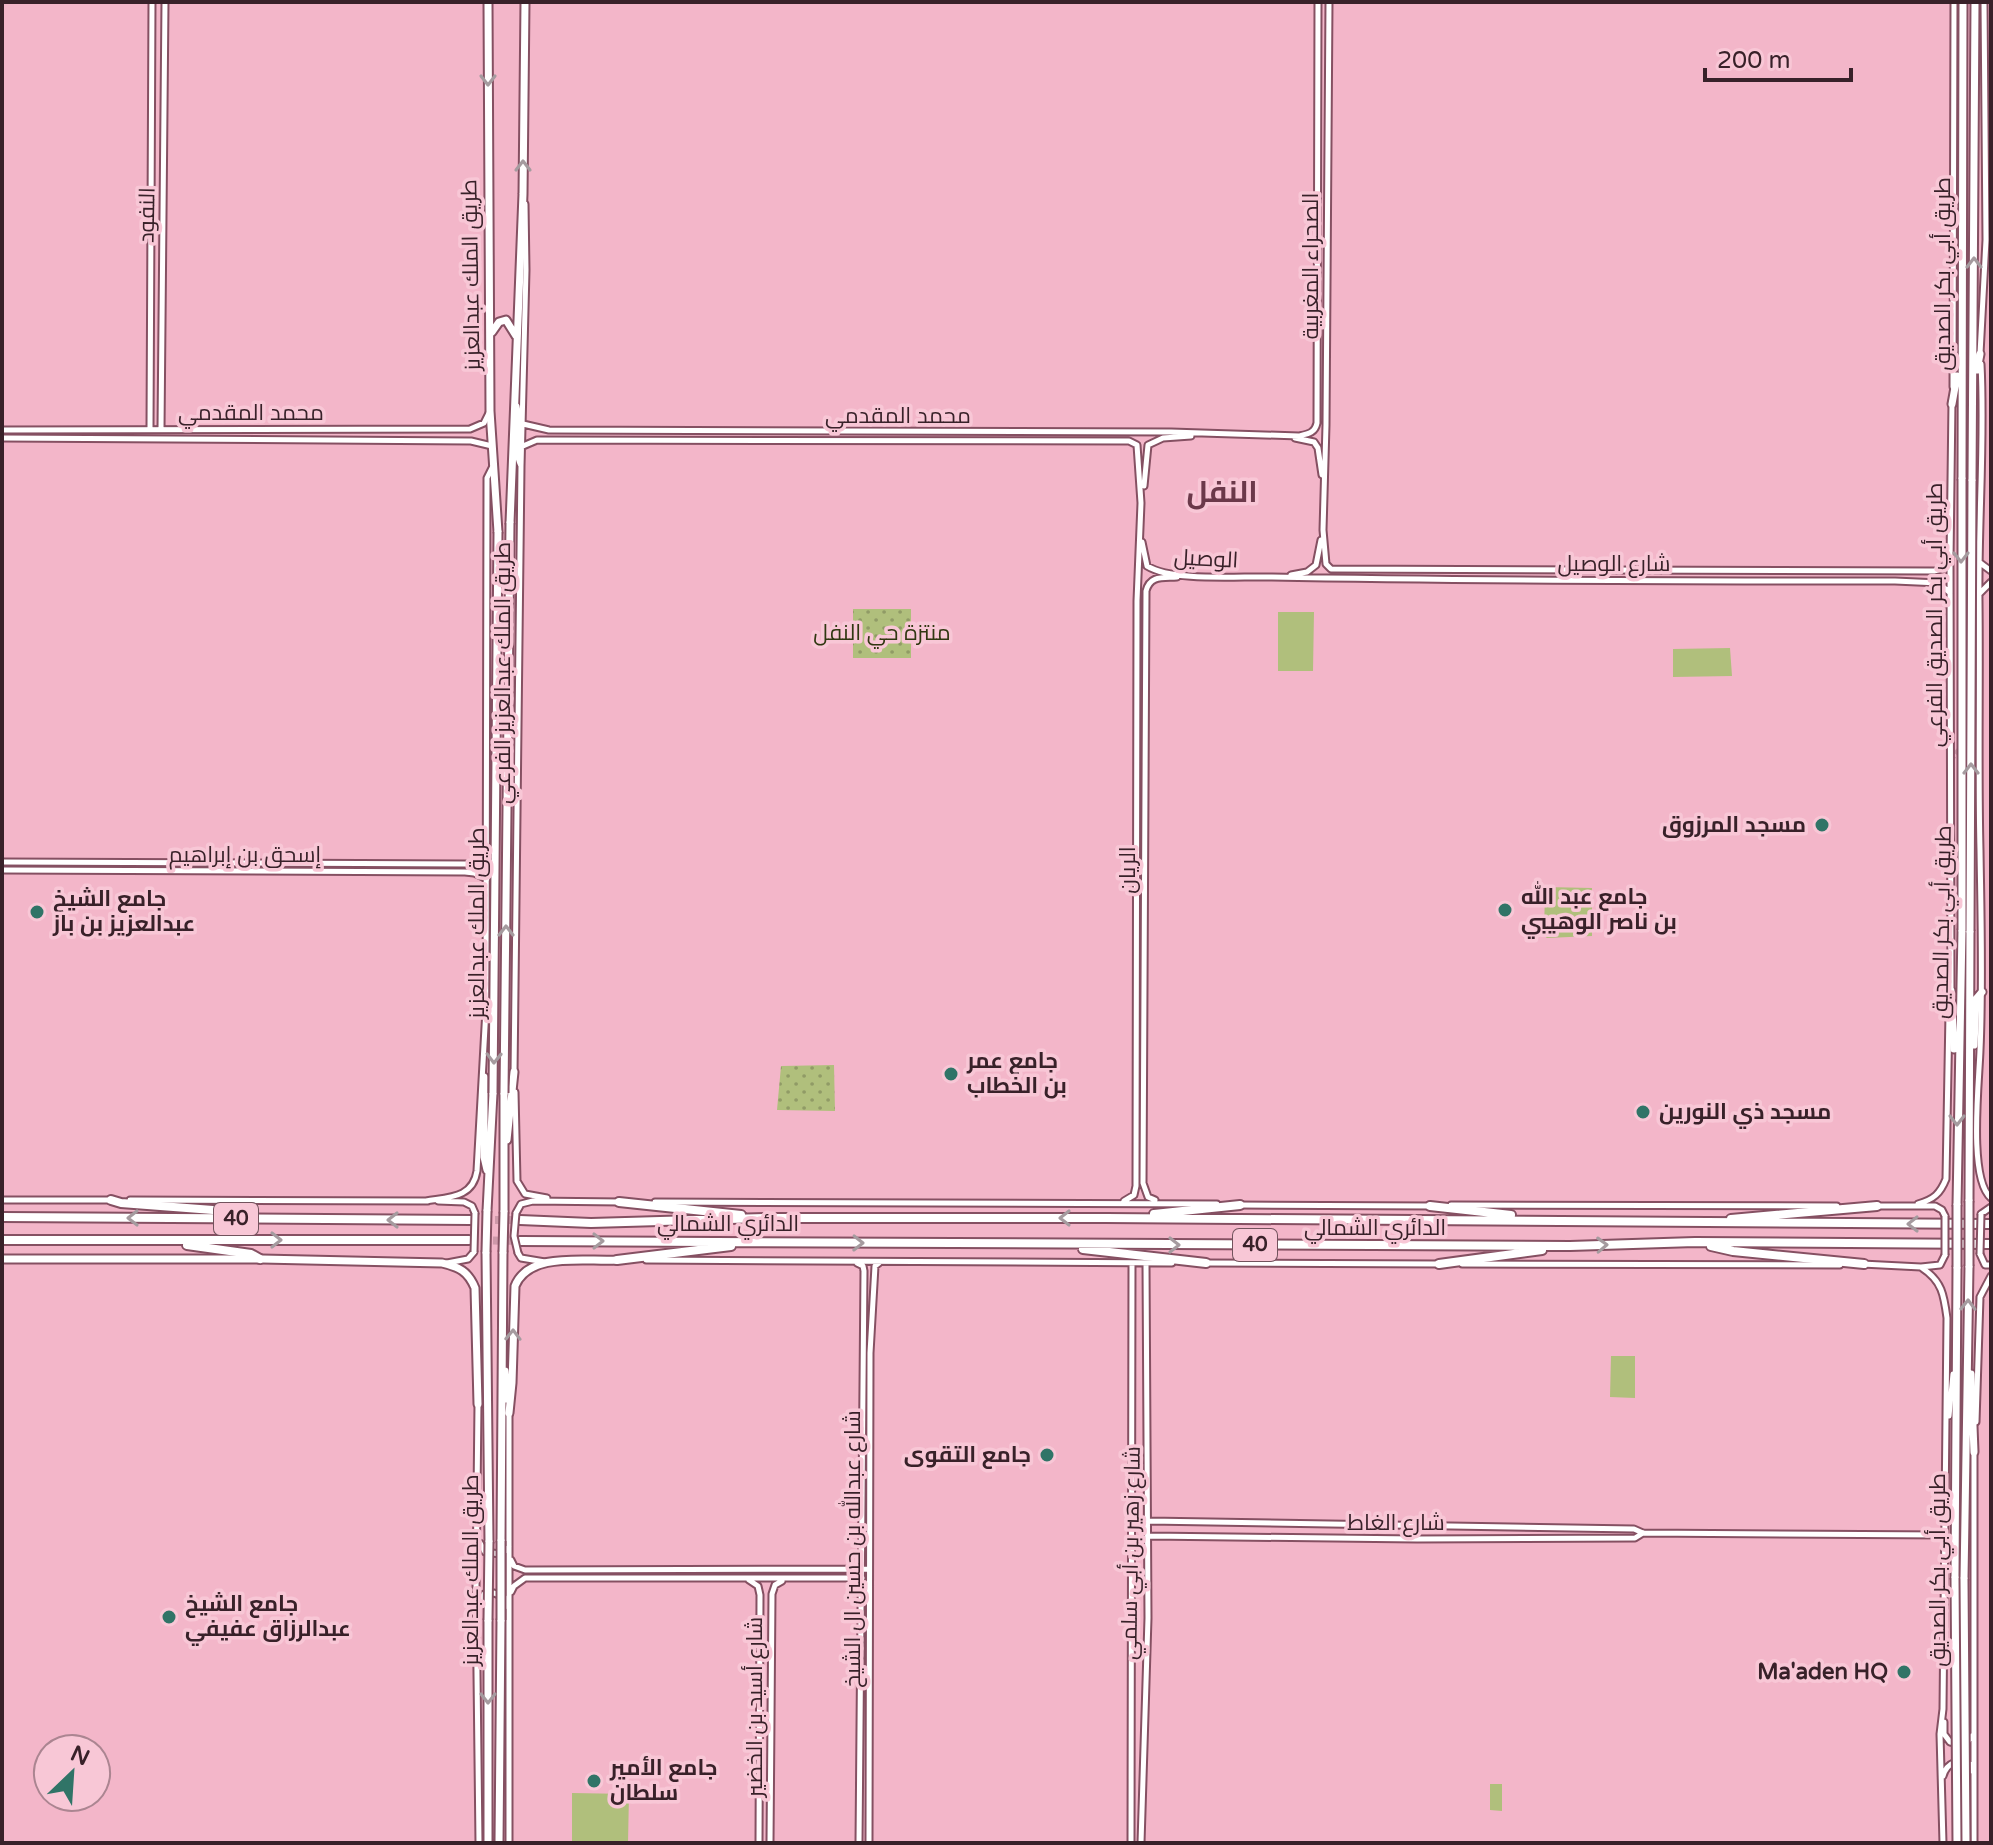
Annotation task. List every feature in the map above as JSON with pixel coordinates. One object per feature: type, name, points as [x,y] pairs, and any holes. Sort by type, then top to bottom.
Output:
[{"type":"highway","points":[[111,1200],[226,1211],[247,1219]]},
{"type":"highway","points":[[619,1202],[766,1218]]},
{"type":"highway","points":[[1106,1218],[1240,1205]]},
{"type":"highway","points":[[1430,1206],[1551,1220]]},
{"type":"highway","points":[[1691,1223],[1877,1206]]},
{"type":"highway","name":"40","points":[[2,1217],[473,1217]]},
{"type":"highway","name":"الدائري الشمالي","points":[[518,1217],[591,1223],[766,1218],[1106,1218],[1991,1224]]},
{"type":"highway","name":"40","points":[[2,1240],[469,1240]]},
{"type":"highway","points":[[167,1240],[251,1254],[260,1259]]},
{"type":"highway","name":"الدائري الشمالي","points":[[520,1241],[1570,1246],[1695,1242],[1991,1244]]},
{"type":"highway","points":[[617,1260],[766,1242]]},
{"type":"highway","points":[[1695,1242],[1733,1251],[1864,1264]]},
{"type":"highway","points":[[1039,1244],[1206,1263]]},
{"type":"highway","points":[[1439,1264],[1570,1246]]},
{"type":"main road","name":"طريق الملك عبدالعزيز","points":[[488,2],[490,411],[498,532],[492,1156],[488,1171],[486,1252],[490,1512],[488,1843]]},
{"type":"main road","name":"طريق الملك عبدالعزيز","points":[[499,1843],[500,1397],[503,1346],[510,523],[523,200],[525,2]]},
{"type":"main road","name":"طريق أبي بكر الصديق","points":[[1963,2],[1960,358],[1969,1266],[1959,1579],[1966,1843]]},
{"type":"main road","name":"طريق أبي بكر الصديق","points":[[1957,1843],[1957,1086],[1966,930],[1974,392],[1975,2]]},
{"type":"main road","points":[[490,336],[497,324],[504,320],[509,322],[517,338]]},
{"type":"main road","points":[[1974,392],[1980,354]]},
{"type":"main road","points":[[1952,404],[1960,358]]},
{"type":"main road","points":[[1951,991],[1957,1086]]},
{"type":"main road","points":[[1969,1066],[1973,1060],[1976,999],[1982,992]]},
{"type":"main road","points":[[504,1174],[514,1072]]},
{"type":"main road","points":[[484,1077],[484,1157],[488,1171]]},
{"type":"main road","points":[[2,1259],[260,1259],[442,1263],[462,1269],[475,1288],[478,1404]]},
{"type":"main road","points":[[509,1413],[515,1286],[523,1273],[545,1262],[617,1260]]},
{"type":"main road","points":[[478,1404],[486,1329]]},
{"type":"main road","points":[[1967,1340],[1974,1452]]},
{"type":"main road","points":[[503,1346],[509,1413]]},
{"type":"street","name":"النفود","points":[[150,429],[152,2]]},
{"type":"street","name":"النفود","points":[[161,429],[165,2]]},
{"type":"street","name":"الصحراء المغربية","points":[[1313,432],[1317,423],[1318,2]]},
{"type":"street","name":"الصحراء المغربية","points":[[1323,530],[1329,2]]},
{"type":"street","name":"طريق أبي بكر الصديق الفرعي","points":[[1910,1206],[1931,1200],[1941,1191],[1946,1179],[1951,991],[1954,2]]},
{"type":"street","name":"طريق أبي بكر الصديق الفرعي","points":[[1984,2],[1986,240],[1980,354],[1983,405],[1979,562],[1982,992],[1978,1173],[1982,1187],[1991,1198]]},
{"type":"street","points":[[521,466],[526,220],[523,200]]},
{"type":"street","points":[[1317,240],[1327,240]]},
{"type":"street","points":[[1317,250],[1327,250]]},
{"type":"street","name":"طريق الملك عبدالعزيز الفرعي","points":[[514,393],[519,417],[517,459],[521,466],[514,1072],[517,1181],[525,1194],[571,1201]]},
{"type":"street","points":[[461,442],[461,428],[481,425],[490,411]]},
{"type":"street","name":"محمد المقدمي","points":[[523,424],[549,430],[1299,436],[1313,432]]},
{"type":"street","name":"محمد المقدمي","points":[[2,430],[461,428]]},
{"type":"street","points":[[23,429],[23,438]]},
{"type":"street","points":[[225,429],[226,440]]},
{"type":"street","points":[[547,440],[549,430]]},
{"type":"street","points":[[808,432],[808,441]]},
{"type":"street","points":[[1049,433],[1049,441]]},
{"type":"street","points":[[1141,503],[1148,445],[1163,438],[1207,434]]},
{"type":"street","name":"محمد المقدمي","points":[[1273,435],[1314,442],[1320,454],[1323,492]]},
{"type":"street","name":"محمد المقدمي","points":[[2,438],[461,442],[493,446]]},
{"type":"street","name":"محمد المقدمي","points":[[523,446],[531,441],[547,440],[1129,441],[1137,445],[1140,454],[1141,503]]},
{"type":"street","name":"طريق الملك عبدالعزيز الفرعي","points":[[426,1201],[463,1194],[476,1180],[480,1090],[484,1077],[487,478],[494,463]]},
{"type":"street","name":"الريان","points":[[1136,1188],[1137,601],[1141,503]]},
{"type":"street","points":[[1274,577],[1302,574],[1316,565],[1323,530]]},
{"type":"street","name":"شارع الوصيل","points":[[1323,530],[1326,564],[1331,569],[1344,571],[1934,571]]},
{"type":"street","name":"الريان","points":[[1140,533],[1145,558]]},
{"type":"street","name":"الوصيل","points":[[1145,558],[1147,566],[1156,572],[1274,577]]},
{"type":"street","points":[[1950,560],[1942,569],[1934,571],[1934,582],[1943,585],[1950,593]]},
{"type":"street","points":[[1979,562],[1991,571]]},
{"type":"street","points":[[1518,570],[1519,580]]},
{"type":"street","name":"الريان","points":[[1145,1188],[1148,583],[1153,578],[1203,576]]},
{"type":"street","name":"شارع الوصيل","points":[[1274,577],[1934,582]]},
{"type":"street","points":[[1979,594],[1991,582]]},
{"type":"street","points":[[487,695],[492,714]]},
{"type":"street","points":[[513,717],[519,705]]},
{"type":"street","points":[[1137,741],[1146,741]]},
{"type":"street","points":[[514,746],[518,760]]},
{"type":"street","points":[[486,755],[490,748]]},
{"type":"street","name":"إسحق بن إبراهيم","points":[[2,862],[473,864],[486,856]]},
{"type":"street","points":[[147,863],[147,871]]},
{"type":"street","points":[[465,864],[471,868],[465,872]]},
{"type":"street","name":"إسحق بن إبراهيم","points":[[2,870],[465,872],[487,879]]},
{"type":"street","points":[[1120,1203],[1131,1199],[1136,1188],[1145,1188],[1150,1199],[1163,1203]]},
{"type":"street","points":[[2,1200],[464,1202],[472,1206],[474,1252],[468,1259],[442,1263]]},
{"type":"street","name":"الدائري الشمالي","points":[[518,1217],[521,1204],[533,1201],[1935,1206],[1945,1216],[1945,1255],[1940,1265],[1921,1267],[1864,1264],[617,1260]]},
{"type":"street","points":[[1991,1207],[1981,1214],[1980,1254],[1985,1265],[1991,1265]]},
{"type":"street","points":[[518,1217],[514,1236],[518,1253],[521,1258],[545,1262]]},
{"type":"street","points":[[872,1279],[875,1266],[885,1261]]},
{"type":"street","points":[[852,1262],[863,1266],[864,1278]]},
{"type":"street","name":"شارع زهير بن أبي سلمي","points":[[1131,1843],[1132,1263]]},
{"type":"street","name":"شارع زهير بن أبي سلمي","points":[[1141,1843],[1149,1536],[1146,1263]]},
{"type":"street","points":[[1921,1267],[1934,1276],[1942,1287],[1945,1301],[1944,1734],[1950,1742],[1965,1745],[1972,1740],[1974,1722]]},
{"type":"street","points":[[864,1278],[867,1273],[872,1279]]},
{"type":"street","points":[[1974,1843],[1974,1452],[1980,1297],[1991,1276]]},
{"type":"street","name":"شارع عبدالله بن حسين ال الشيخ","points":[[859,1843],[864,1278]]},
{"type":"street","name":"شارع عبدالله بن حسين ال الشيخ","points":[[869,1843],[869,1365],[872,1279]]},
{"type":"street","points":[[1946,1438],[1957,1345]]},
{"type":"street","points":[[478,1404],[476,1631],[479,1843]]},
{"type":"street","points":[[479,1534],[485,1552],[500,1554],[510,1545],[509,1413]]},
{"type":"street","name":"شارع الغاط","points":[[1149,1521],[1634,1529],[1643,1533],[1945,1535]]},
{"type":"street","name":"شارع الغاط","points":[[1149,1536],[1487,1539],[1635,1538],[1643,1533]]},
{"type":"street","points":[[509,1843],[510,1534]]},
{"type":"street","points":[[510,1557],[514,1566],[525,1570],[869,1569]]},
{"type":"street","points":[[525,1570],[521,1574],[525,1578]]},
{"type":"street","points":[[510,1593],[525,1578],[869,1578]]},
{"type":"street","name":"شارع أسيد بن الخضير","points":[[748,1579],[758,1586],[760,1595],[759,1843]]},
{"type":"street","name":"شارع أسيد بن الخضير","points":[[770,1843],[772,1594],[775,1585],[786,1579]]},
{"type":"street","points":[[760,1595],[765,1588],[772,1594]]},
{"type":"street","points":[[476,1631],[480,1598],[486,1593],[504,1597],[511,1628]]},
{"type":"street","points":[[1943,1709],[1940,1734],[1943,1843]]},
{"type":"street","points":[[1941,1784],[1945,1769],[1951,1763],[1958,1762],[1971,1765],[1974,1783]]},
{"type":"green space","name":"منتزة حي النفل","points":[[853,609],[911,609],[911,658],[853,658]]},
{"type":"green space","points":[[1278,612],[1314,612],[1313,671],[1278,671]]},
{"type":"green space","points":[[1730,648],[1732,676],[1673,677],[1673,649]]},
{"type":"green space","points":[[1545,887],[1592,888],[1592,936],[1544,936]]},
{"type":"green space","points":[[834,1065],[835,1111],[777,1110],[781,1066]]},
{"type":"green space","points":[[1611,1356],[1635,1356],[1635,1398],[1610,1397]]},
{"type":"green space","points":[[1490,1784],[1502,1784],[1502,1811],[1490,1810]]},
{"type":"green space","points":[[572,1793],[629,1794],[628,1843],[572,1843]]},
{"type":"tunnel","points":[[492,714],[502,718],[513,717]]},
{"type":"tunnel","points":[[490,748],[503,742],[514,746]]},
{"type":"tunnel","points":[[1951,760],[1960,748],[1973,750]]},
{"type":"tunnel","points":[[471,1220],[520,1220]]},
{"type":"tunnel","points":[[469,1240],[520,1241]]},
{"type":"place","name":"مسجد المرزوق","points":[[1822,825]]},
{"type":"place","name":"جامع عبد الله بن ناصر الوهيبي","points":[[1505,910]]},
{"type":"place","name":"جامع الشيخ عبدالعزيز بن باز","points":[[37,912]]},
{"type":"place","name":"جامع عمر بن الخطاب","points":[[951,1074]]},
{"type":"place","name":"مسجد ذي النورين","points":[[1643,1112]]},
{"type":"place","name":"جامع التقوى","points":[[1047,1455]]},
{"type":"place","name":"جامع الشيخ عبدالرزاق عفيفي","points":[[169,1617]]},
{"type":"place","name":"Ma'aden HQ","points":[[1904,1672]]},
{"type":"place","name":"جامع الأمير سلطان","points":[[594,1781]]},
{"type":"district","name":"النفل","points":[[1222,492]]}]
